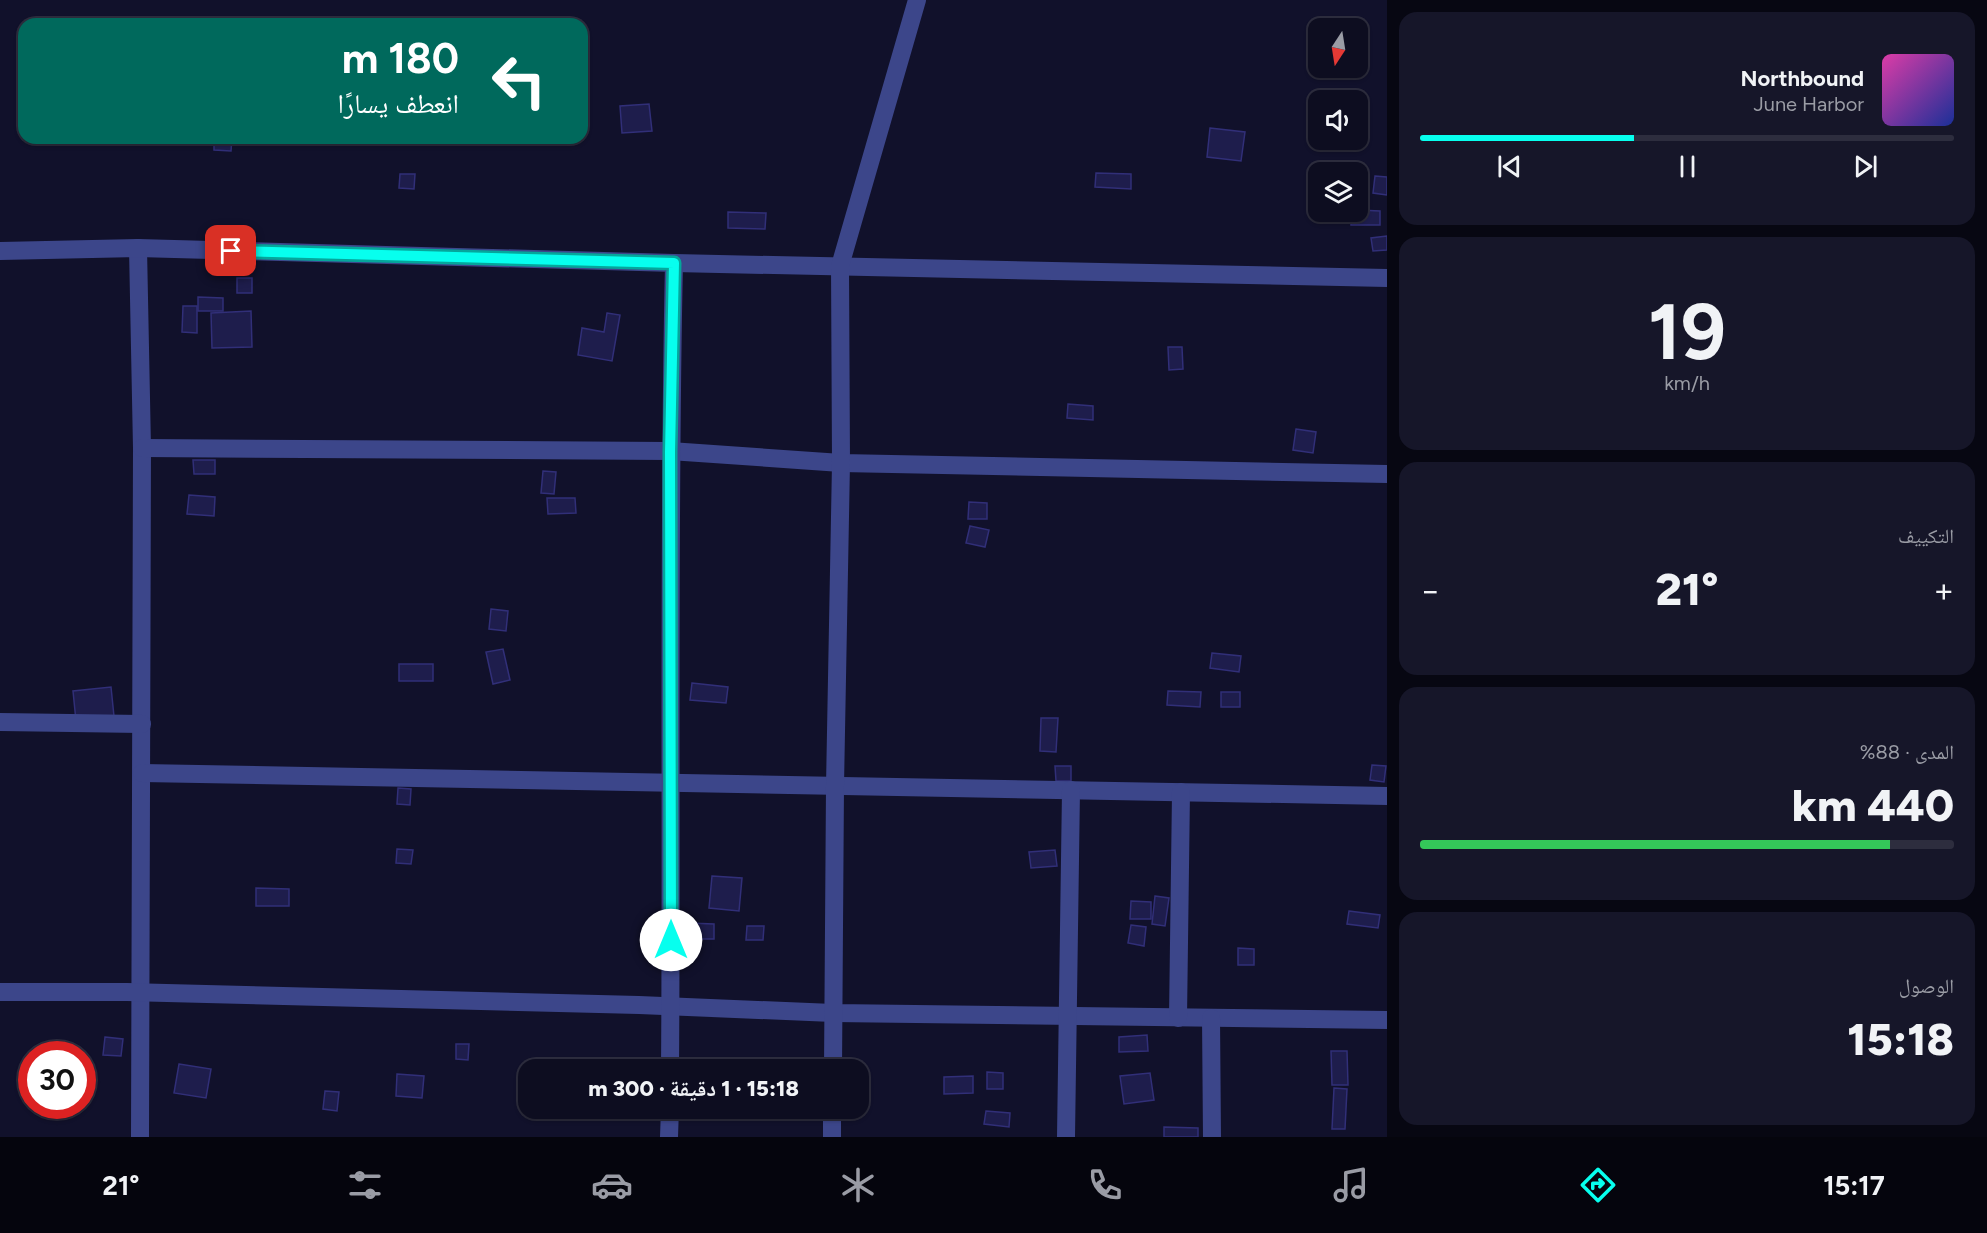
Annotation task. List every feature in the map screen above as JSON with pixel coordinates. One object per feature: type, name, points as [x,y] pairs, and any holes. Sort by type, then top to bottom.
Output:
[{"type":"street","points":[[832,1059],[841,463],[840,266],[917,0]]},
{"type":"street","points":[[0,250],[138,248],[674,263],[1387,278]]},
{"type":"street","points":[[138,248],[142,448],[140,1137]]},
{"type":"street","points":[[670,1059],[672,784],[670,452],[674,263]]},
{"type":"street","points":[[142,448],[670,452],[841,463],[1387,474]]},
{"type":"street","points":[[0,722],[142,724]]},
{"type":"street","points":[[142,773],[1387,796]]},
{"type":"street","points":[[1066,1137],[1071,790]]},
{"type":"street","points":[[1178,1018],[1181,792]]},
{"type":"street","points":[[0,992],[141,992],[833,1013],[1387,1020]]},
{"type":"street","points":[[1212,1018],[1212,1137]]},
{"type":"street","points":[[669,1137],[670,1119]]},
{"type":"street","points":[[832,1119],[832,1137]]},
{"type":"building","points":[[649,104],[652,131],[622,133],[620,106]]},
{"type":"building","points":[[1210,128],[1245,132],[1241,161],[1207,157]]},
{"type":"building","points":[[214,144],[232,144],[231,151],[214,150]]},
{"type":"building","points":[[1096,173],[1131,174],[1131,189],[1095,187]]},
{"type":"building","points":[[400,174],[415,174],[414,189],[399,188]]},
{"type":"building","points":[[1375,176],[1387,177],[1387,195],[1373,193]]},
{"type":"building","points":[[1368,210],[1380,211],[1380,225],[1351,225],[1351,222],[1368,222]]},
{"type":"building","points":[[728,212],[766,213],[765,229],[728,228]]},
{"type":"building","points":[[1387,236],[1387,250],[1373,251],[1371,238]]},
{"type":"building","points":[[237,278],[252,278],[252,293],[237,293]]},
{"type":"building","points":[[198,297],[223,298],[223,311],[198,311]]},
{"type":"building","points":[[183,306],[197,306],[197,333],[182,332]]},
{"type":"building","points":[[251,311],[252,347],[212,348],[211,313]]},
{"type":"building","points":[[607,313],[620,315],[612,361],[578,355],[582,328],[604,332]]},
{"type":"building","points":[[1168,347],[1182,347],[1183,369],[1169,370]]},
{"type":"building","points":[[1068,404],[1093,406],[1093,420],[1067,418]]},
{"type":"building","points":[[1296,429],[1316,432],[1313,453],[1293,450]]},
{"type":"building","points":[[193,460],[215,460],[215,474],[194,474]]},
{"type":"building","points":[[543,471],[556,472],[554,494],[541,493]]},
{"type":"building","points":[[189,495],[215,497],[214,516],[187,514]]},
{"type":"building","points":[[547,498],[575,498],[576,513],[548,514]]},
{"type":"building","points":[[969,502],[987,503],[987,519],[968,519]]},
{"type":"building","points":[[970,526],[989,530],[985,547],[966,543]]},
{"type":"building","points":[[491,609],[508,611],[506,631],[489,629]]},
{"type":"building","points":[[503,649],[510,680],[493,684],[486,652]]},
{"type":"building","points":[[1212,653],[1241,656],[1239,672],[1210,668]]},
{"type":"building","points":[[399,664],[433,664],[433,681],[399,681]]},
{"type":"building","points":[[692,683],[728,687],[726,703],[690,700]]},
{"type":"building","points":[[111,687],[115,726],[77,731],[73,691]]},
{"type":"building","points":[[1168,691],[1201,692],[1200,707],[1167,705]]},
{"type":"building","points":[[1221,692],[1240,692],[1240,707],[1221,707]]},
{"type":"building","points":[[1041,718],[1058,718],[1056,752],[1040,751]]},
{"type":"building","points":[[1372,765],[1386,766],[1384,782],[1370,780]]},
{"type":"building","points":[[1055,766],[1071,766],[1071,781],[1056,781]]},
{"type":"building","points":[[398,788],[411,789],[410,805],[397,804]]},
{"type":"building","points":[[397,849],[413,850],[411,864],[396,863]]},
{"type":"building","points":[[1055,850],[1057,866],[1031,868],[1029,852]]},
{"type":"building","points":[[712,876],[742,878],[739,911],[709,908]]},
{"type":"building","points":[[256,888],[289,889],[289,906],[256,906]]},
{"type":"building","points":[[1155,896],[1169,898],[1165,926],[1152,924]]},
{"type":"building","points":[[1131,901],[1151,902],[1151,919],[1130,919]]},
{"type":"building","points":[[1349,911],[1380,915],[1378,928],[1347,924]]},
{"type":"building","points":[[688,923],[714,924],[714,939],[688,939]]},
{"type":"building","points":[[1131,925],[1146,927],[1144,946],[1128,943]]},
{"type":"building","points":[[747,926],[764,926],[763,940],[746,940]]},
{"type":"building","points":[[1238,948],[1254,949],[1254,965],[1238,965]]},
{"type":"building","points":[[1147,1035],[1148,1051],[1119,1052],[1119,1037]]},
{"type":"building","points":[[105,1037],[123,1039],[121,1056],[103,1055]]},
{"type":"building","points":[[456,1044],[469,1044],[468,1060],[456,1059]]},
{"type":"building","points":[[1331,1051],[1347,1051],[1348,1085],[1332,1085]]},
{"type":"building","points":[[179,1064],[211,1069],[206,1098],[174,1093]]},
{"type":"building","points":[[987,1072],[1003,1073],[1003,1089],[987,1089]]},
{"type":"building","points":[[1150,1073],[1154,1100],[1124,1104],[1120,1076]]},
{"type":"building","points":[[397,1074],[424,1076],[422,1098],[396,1096]]},
{"type":"building","points":[[973,1076],[973,1093],[944,1094],[944,1077]]},
{"type":"building","points":[[1334,1088],[1347,1089],[1345,1129],[1332,1129]]},
{"type":"building","points":[[325,1091],[339,1092],[337,1111],[323,1109]]},
{"type":"building","points":[[986,1111],[1010,1113],[1009,1127],[984,1124]]},
{"type":"building","points":[[1164,1127],[1198,1128],[1198,1137],[1164,1137]]},
{"type":"route","points":[[231,251],[674,263],[670,452],[671,940]]}]
